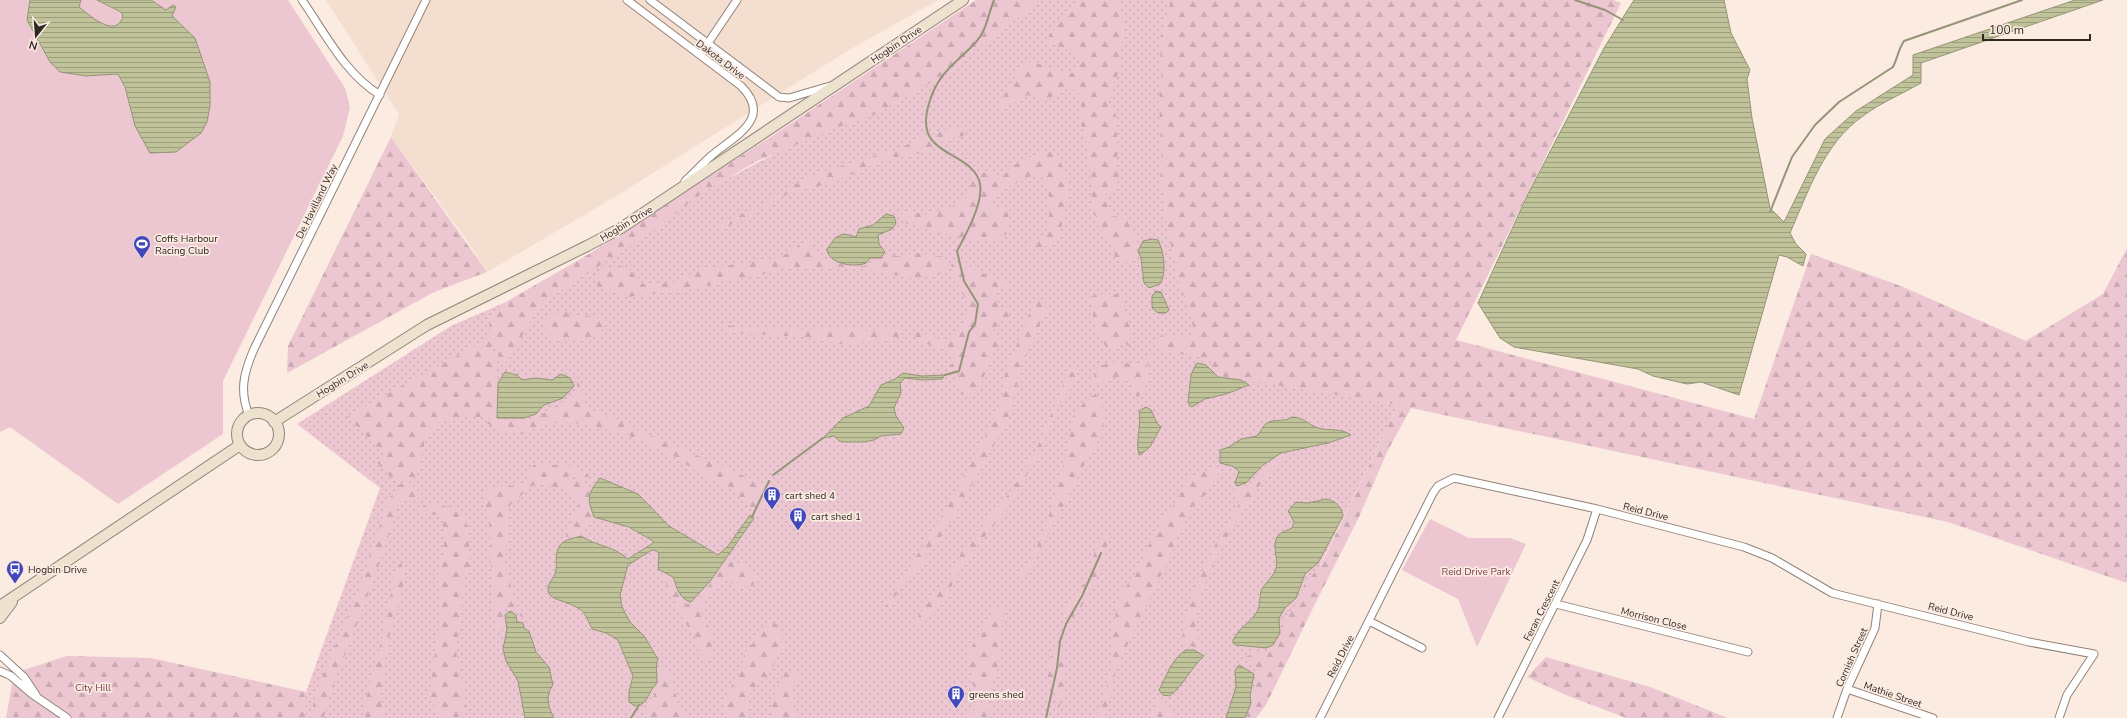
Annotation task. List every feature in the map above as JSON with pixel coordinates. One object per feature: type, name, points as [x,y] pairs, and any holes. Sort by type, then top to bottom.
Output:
[{"type":"main road","name":"Hogbin Drive","points":[[274,422],[427,325],[587,246],[670,196],[963,0]]},
{"type":"main road","points":[[259,413],[266,415],[274,422],[278,431],[278,438],[272,450],[266,453],[252,454],[246,452],[240,445],[237,435],[238,428],[241,422],[250,415],[259,413]]},
{"type":"main road","points":[[0,606],[240,445]]},
{"type":"main road","points":[[0,618],[15,597]]},
{"type":"street","points":[[302,0],[354,74],[366,86],[380,95]]},
{"type":"street","name":"De Havilland Way","points":[[250,415],[244,401],[243,387],[245,372],[252,354],[426,0]]},
{"type":"street","name":"Dakota Drive","points":[[627,0],[747,92],[753,105],[753,117],[746,128],[711,156],[670,196]]},
{"type":"street","name":"Dakota Drive","points":[[650,0],[779,97],[788,98],[800,96],[838,83]]},
{"type":"street","points":[[700,55],[737,0]]},
{"type":"street","name":"Reid Drive","points":[[1320,718],[1432,493],[1444,482],[1454,478],[1465,479],[1597,509],[1744,547],[1772,558],[1832,593],[2029,642],[2094,654],[2067,695],[2059,718]]},
{"type":"street","name":"Feran Crescent","points":[[1498,718],[1587,540],[1597,509]]},
{"type":"street","name":"Morrison Close","points":[[1556,604],[1748,652]]},
{"type":"street","name":"Cornish Street","points":[[1837,718],[1847,689],[1875,628],[1878,604]]},
{"type":"street","points":[[1369,622],[1422,648]]},
{"type":"street","points":[[0,655],[24,677],[40,700]]},
{"type":"street","points":[[0,671],[11,676],[40,700],[67,718]]},
{"type":"street","name":"Mathie Street","points":[[1847,689],[1933,718]]},
{"type":"shaded area","points":[[30,0],[81,0],[79,7],[100,22],[112,26],[117,25],[121,21],[122,13],[97,0],[151,0],[166,10],[173,5],[176,7],[172,16],[195,38],[210,82],[210,106],[207,122],[201,133],[176,152],[150,153],[135,126],[125,87],[118,74],[86,76],[60,72],[50,62],[27,20]]},
{"type":"shaded area","points":[[326,0],[938,0],[849,50],[618,195],[487,272],[469,243],[391,137],[399,114]]},
{"type":"shaded area","points":[[1634,0],[1724,0],[1731,33],[1750,70],[1747,79],[1752,118],[1770,208],[1784,222],[1825,139],[1856,111],[1913,75],[1913,55],[2075,0],[2103,0],[1921,63],[1921,83],[1877,107],[1849,127],[1828,154],[1819,169],[1790,233],[1796,244],[1806,254],[1803,266],[1787,257],[1779,255],[1739,395],[1701,382],[1687,384],[1653,376],[1638,369],[1514,347],[1500,338],[1478,303],[1528,194],[1604,48]]},
{"type":"shaded area","points":[[886,214],[894,216],[896,223],[892,229],[878,235],[879,244],[885,252],[881,258],[870,258],[866,263],[849,265],[842,264],[828,254],[827,249],[835,238],[845,234],[856,237],[859,229],[873,225]]},
{"type":"shaded area","points":[[1152,239],[1158,240],[1163,256],[1164,268],[1160,284],[1149,288],[1144,283],[1141,258],[1138,251],[1143,241]]},
{"type":"shaded area","points":[[1156,291],[1161,292],[1169,310],[1166,313],[1158,313],[1152,308],[1152,296]]},
{"type":"shaded area","points":[[1196,364],[1206,365],[1218,377],[1241,380],[1249,385],[1226,394],[1205,399],[1192,407],[1188,402],[1191,375]]},
{"type":"shaded area","points":[[505,372],[517,375],[522,380],[536,378],[552,380],[561,374],[570,378],[574,386],[563,398],[544,405],[536,414],[524,418],[497,418],[498,383]]},
{"type":"shaded area","points":[[903,373],[922,376],[945,375],[942,379],[923,380],[905,378],[900,383],[901,393],[894,408],[896,416],[904,428],[901,434],[881,436],[874,440],[864,442],[843,442],[839,441],[834,436],[823,438],[843,418],[869,406],[881,385],[895,379]]},
{"type":"shaded area","points":[[1146,407],[1151,410],[1157,423],[1161,427],[1150,447],[1139,455],[1139,411]]},
{"type":"shaded area","points":[[1292,417],[1300,418],[1318,428],[1340,430],[1351,435],[1328,443],[1281,453],[1263,465],[1246,483],[1237,486],[1235,483],[1239,471],[1232,466],[1220,463],[1220,450],[1229,447],[1241,439],[1257,436],[1267,423],[1286,420]]},
{"type":"shaded area","points":[[600,478],[638,494],[669,526],[718,555],[728,546],[750,515],[754,518],[711,580],[691,602],[681,595],[677,589],[673,577],[658,569],[659,554],[657,551],[652,550],[628,565],[620,595],[622,607],[630,622],[644,636],[658,659],[656,668],[657,681],[646,700],[637,706],[629,702],[629,692],[633,676],[618,640],[606,633],[592,629],[581,610],[551,596],[548,589],[556,570],[557,550],[565,541],[581,536],[617,551],[628,559],[653,543],[653,541],[629,527],[594,517],[589,501],[591,492]]},
{"type":"shaded area","points":[[1326,499],[1338,504],[1343,516],[1318,563],[1305,574],[1296,598],[1285,608],[1279,618],[1280,633],[1273,645],[1266,648],[1236,645],[1233,643],[1233,640],[1238,632],[1257,612],[1261,591],[1275,571],[1277,561],[1275,541],[1281,533],[1292,528],[1294,522],[1288,511],[1296,502],[1308,503]]},
{"type":"shaded area","points":[[510,611],[516,615],[517,622],[523,623],[524,628],[529,631],[536,652],[549,667],[553,685],[550,689],[548,701],[554,718],[525,718],[518,681],[506,661],[503,649],[507,629],[505,615]]},
{"type":"shaded area","points":[[1186,650],[1194,650],[1204,656],[1199,660],[1174,692],[1169,696],[1163,695],[1159,690],[1167,674],[1173,663],[1181,653]]},
{"type":"shaded area","points":[[1239,665],[1254,674],[1250,696],[1251,703],[1245,718],[1226,718],[1236,687],[1235,670]]},
{"type":"green space","name":"Coffs Harbour Racing Club","points":[[0,0],[288,0],[345,88],[350,107],[343,136],[223,381],[223,434],[118,504],[10,427],[0,432]]},
{"type":"green space","points":[[976,0],[1041,0],[949,72],[874,115],[836,128],[755,162],[695,198],[657,228],[542,303],[503,368],[492,339],[498,383],[497,418],[494,418],[518,421],[533,419],[572,397],[577,388],[577,381],[581,381],[583,401],[590,409],[765,485],[771,491],[769,499],[762,510],[752,517],[751,508],[733,491],[691,468],[678,458],[623,433],[571,422],[552,423],[523,433],[511,433],[494,428],[487,423],[491,418],[480,417],[460,418],[441,425],[433,430],[427,438],[423,449],[419,471],[409,482],[423,495],[412,503],[403,500],[399,503],[377,571],[327,702],[324,718],[311,718],[315,694],[358,592],[388,500],[400,484],[408,482],[397,480],[386,473],[376,461],[386,456],[347,416],[491,337],[488,317],[509,300],[589,254],[775,134]]},
{"type":"green space","points":[[1008,0],[1187,0],[1177,178],[1214,374],[1398,405],[1246,718],[304,718],[306,692],[380,488],[297,424],[451,326],[547,284],[712,187],[917,78]]},
{"type":"green space","points":[[1078,0],[1118,0],[1121,8],[1123,34],[1119,71],[1112,94],[1107,97],[1108,105],[1115,111],[1117,121],[1116,130],[1119,149],[1116,160],[1119,179],[1113,191],[1106,194],[1108,208],[1114,216],[1129,219],[1134,231],[1136,250],[1131,260],[1125,263],[1115,259],[1114,249],[1102,231],[1093,211],[1089,159],[1084,133],[1079,120],[1082,111],[1079,95],[1072,88],[1062,91],[1046,100],[1028,95],[999,110],[998,105],[1019,70],[1031,61],[1063,72],[1075,73],[1080,63],[1076,54],[1045,41]]},
{"type":"green space","points":[[1169,0],[1613,0],[1621,3],[1456,340],[1754,419],[1811,254],[1901,286],[2026,341],[2103,294],[2127,248],[2127,583],[1948,522],[1411,408],[1388,450],[1359,517],[1266,705],[1256,718],[1246,718],[1258,674],[1246,657],[1256,651],[1272,652],[1284,628],[1283,621],[1297,603],[1304,585],[1321,565],[1398,405],[1214,375],[1211,361],[1207,363],[1201,358],[1195,356],[1167,353],[1161,351],[1155,346],[1162,334],[1189,338],[1193,327],[1189,309],[1179,284],[1164,212],[1165,198],[1160,182],[1162,160],[1159,101],[1162,67],[1159,42],[1170,3]]},
{"type":"green space","points":[[968,126],[963,136],[943,141],[928,151],[877,163],[829,184],[789,193],[744,220],[720,228],[718,227],[726,221],[763,206],[784,190],[815,174],[898,149],[924,137],[953,128]]},
{"type":"green space","points":[[391,137],[487,272],[434,292],[287,373],[288,346]]},
{"type":"green space","points":[[1051,149],[1057,156],[1063,168],[1066,177],[1067,193],[1060,233],[1056,240],[1050,244],[1034,250],[1029,247],[1032,242],[1045,235],[1049,220],[1049,196],[1040,174],[1022,180],[994,196],[991,207],[1007,208],[1010,216],[1006,234],[994,242],[952,236],[906,223],[901,212],[913,212],[928,215],[945,208],[959,205],[972,191],[970,173],[991,172],[1003,176],[1020,160]]},
{"type":"green space","points":[[813,241],[808,246],[818,256],[845,265],[869,265],[883,259],[889,251],[896,256],[916,253],[945,257],[949,265],[943,272],[915,279],[858,268],[784,268],[760,275],[728,280],[697,289],[627,297],[601,289],[596,283],[599,271],[614,266],[629,269],[643,284],[677,282],[698,270],[781,257],[804,243]]},
{"type":"green space","points":[[965,262],[976,271],[1001,280],[1016,290],[998,289],[995,299],[1001,307],[1010,308],[1009,318],[999,321],[993,332],[1001,337],[1000,347],[994,349],[981,384],[969,396],[961,393],[957,387],[957,380],[960,373],[949,369],[949,366],[953,363],[954,352],[916,341],[914,331],[927,334],[945,342],[953,339],[966,316],[967,305],[955,279],[951,264]]},
{"type":"green space","points":[[1098,294],[1117,294],[1125,299],[1124,311],[1131,331],[1130,346],[1127,345],[1124,339],[1114,351],[1102,342],[1098,335],[1090,297]]},
{"type":"green space","points":[[1035,299],[1046,301],[1049,310],[1041,323],[1021,367],[1009,418],[951,522],[920,567],[900,589],[884,613],[888,600],[941,518],[988,432],[1002,400],[1003,380]]},
{"type":"green space","points":[[566,312],[577,318],[586,316],[602,318],[606,324],[597,337],[564,341],[554,340],[542,325],[553,314]]},
{"type":"green space","points":[[724,325],[749,328],[806,330],[849,327],[869,331],[901,326],[903,331],[897,338],[888,341],[841,344],[804,337],[722,332]]},
{"type":"green space","points":[[1152,354],[1147,367],[1147,387],[1138,397],[1131,393],[1131,383],[1111,376],[1097,386],[1091,382],[1098,369],[1108,362],[1138,364]]},
{"type":"green space","points":[[1072,368],[1076,369],[1075,382],[1058,406],[1039,454],[1009,506],[962,566],[944,601],[934,614],[913,630],[920,613],[950,576],[962,551],[1010,492],[1038,446],[1069,370]]},
{"type":"green space","points":[[1097,393],[1101,402],[1104,418],[1102,433],[1032,566],[1021,580],[1018,578],[1035,551],[1046,526],[1069,445],[1071,419],[1086,400]]},
{"type":"green space","points":[[1288,453],[1264,478],[1232,529],[1210,572],[1202,594],[1197,616],[1197,635],[1204,650],[1181,643],[1189,601],[1215,545],[1239,504],[1233,491],[1239,487],[1250,486],[1266,466]]},
{"type":"green space","points":[[534,465],[570,466],[589,475],[586,480],[571,474],[568,476],[571,479],[586,484],[589,491],[589,506],[594,517],[588,521],[583,534],[566,537],[579,502],[570,492],[543,484],[533,485],[510,505],[507,511],[507,543],[505,564],[515,602],[525,620],[513,609],[503,610],[504,625],[499,634],[496,628],[494,616],[490,534],[483,497],[488,491],[497,486],[513,486],[523,483],[527,479]]},
{"type":"green space","points":[[1217,467],[1219,472],[1218,476],[1202,499],[1192,507],[1167,563],[1121,658],[1115,674],[1105,718],[1097,718],[1108,683],[1111,666],[1112,636],[1118,600],[1139,566],[1155,531],[1175,503],[1188,478]]},
{"type":"green space","points":[[428,504],[451,507],[463,516],[468,527],[470,564],[463,581],[461,615],[456,651],[466,712],[462,718],[440,718],[429,695],[439,625],[438,570],[444,552],[443,520],[436,515],[417,513],[423,506]]},
{"type":"green space","name":"Reid Drive Park","points":[[1430,519],[1469,538],[1510,538],[1526,544],[1477,647],[1458,599],[1402,570]]},
{"type":"green space","points":[[1105,535],[1109,537],[1099,572],[1083,604],[1068,623],[1065,610],[1083,586],[1090,572],[1096,542]]},
{"type":"green space","points":[[720,555],[751,569],[756,577],[753,586],[736,587],[728,580],[722,582],[717,585],[709,595],[703,608],[701,620],[709,627],[712,639],[712,652],[708,663],[700,655],[695,637],[684,621],[662,575],[663,571],[670,577],[679,595],[686,604],[693,602],[699,598],[714,577]]},
{"type":"green space","points":[[401,563],[404,577],[402,592],[392,621],[379,698],[386,718],[365,718],[365,703],[383,634],[394,578],[397,566]]},
{"type":"green space","points":[[1002,603],[1006,608],[1003,617],[998,666],[995,678],[991,687],[985,694],[978,693],[972,683],[971,670],[965,658],[994,609]]},
{"type":"green space","points":[[769,620],[781,627],[783,648],[767,677],[758,683],[746,699],[749,718],[734,718],[725,712],[724,700],[742,668],[744,653],[753,643],[759,630]]},
{"type":"green space","points":[[1060,645],[1064,670],[1064,687],[1058,711],[1057,691],[1048,679],[1047,668],[1051,657]]},
{"type":"green space","name":"City Hill","points":[[67,656],[151,658],[306,692],[306,718],[6,718],[14,673]]},
{"type":"green space","points":[[1546,657],[1650,687],[1728,718],[1626,718],[1566,695],[1527,677]]},
{"type":"green space","points":[[661,668],[670,676],[678,702],[689,718],[649,718],[642,709],[653,697],[661,681],[658,673]]},
{"type":"green space","points":[[787,670],[802,675],[792,685],[797,718],[773,718],[773,699],[777,687]]},
{"type":"green space","points":[[1157,700],[1164,701],[1172,710],[1172,718],[1151,718]]},
{"type":"green space","points":[[985,701],[991,707],[988,718],[966,718],[980,703]]},
{"type":"waterway","points":[[945,375],[959,371],[969,332],[975,324],[978,304],[964,281],[957,251],[974,216],[980,197],[980,188],[979,180],[973,170],[935,144],[929,135],[926,123],[928,107],[936,85],[948,70],[980,37],[994,0]]},
{"type":"waterway","points":[[1575,0],[1605,10],[1623,20]]},
{"type":"waterway","points":[[1770,212],[1792,157],[1815,125],[1839,102],[1893,67],[1900,47],[1904,41],[2022,0]]},
{"type":"waterway","points":[[773,475],[823,438]]},
{"type":"waterway","points":[[752,517],[769,481]]},
{"type":"waterway","points":[[1046,718],[1057,668],[1060,641],[1066,624],[1082,596],[1101,553]]},
{"type":"waterway","points":[[631,718],[639,705]]},
{"type":"place","name":"Coffs Harbour Racing Club","points":[[142,259]]},
{"type":"place","name":"cart shed 4","points":[[772,510]]},
{"type":"place","name":"cart shed 1","points":[[798,531]]},
{"type":"place","name":"Hogbin Drive","points":[[15,584]]},
{"type":"place","name":"greens shed","points":[[956,709]]}]
